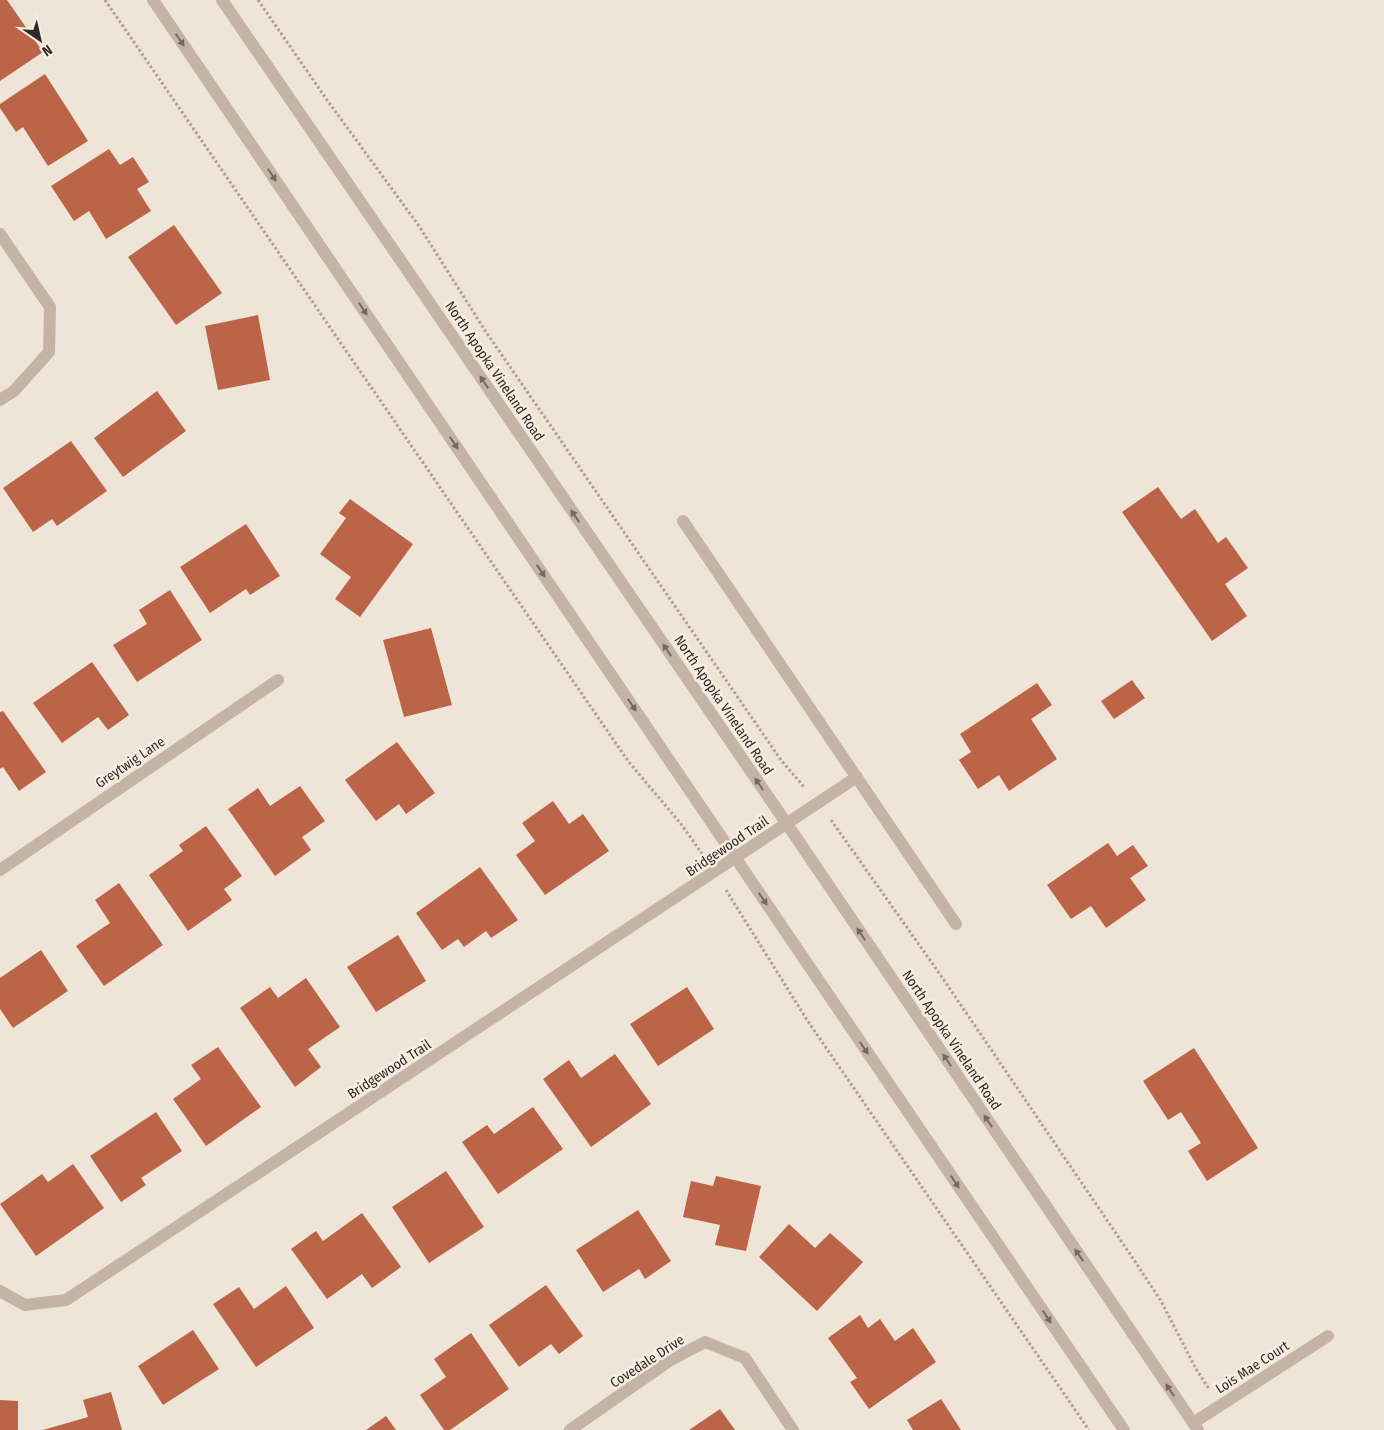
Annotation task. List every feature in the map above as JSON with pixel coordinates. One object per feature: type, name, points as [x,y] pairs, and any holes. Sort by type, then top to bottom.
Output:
[{"type":"street","points":[[153,0],[1124,1430]]},
{"type":"street","name":"North Apopka Vineland Road","points":[[222,0],[787,824],[1195,1427]]},
{"type":"street","points":[[0,234],[50,307],[49,352],[14,391],[0,400]]},
{"type":"street","points":[[683,521],[956,924]]},
{"type":"street","name":"Greytwig Lane","points":[[0,870],[278,680]]},
{"type":"street","name":"Bridgewood Trail","points":[[0,1291],[25,1305],[66,1300],[736,859],[857,777]]},
{"type":"street","name":"Lois Mae Court","points":[[1195,1427],[1219,1406],[1328,1336]]},
{"type":"street","name":"Covedale Drive","points":[[570,1430],[669,1361],[705,1342],[745,1358],[793,1430]]},
{"type":"path","points":[[104,0],[628,761],[681,824],[715,872],[807,1020],[1089,1430]]},
{"type":"path","points":[[258,0],[327,100],[419,226],[486,332],[781,760],[818,804],[937,970],[1161,1301],[1196,1369],[1219,1406]]},
{"type":"building","points":[[0,0],[7,0],[43,52],[0,81]]},
{"type":"building","points":[[45,74],[88,141],[48,166],[23,127],[16,132],[0,108],[0,104]]},
{"type":"building","points":[[109,149],[120,165],[133,157],[149,182],[137,189],[151,211],[106,239],[89,211],[74,221],[51,186]]},
{"type":"building","points":[[174,225],[222,293],[176,325],[128,257]]},
{"type":"building","points":[[258,315],[270,380],[218,390],[205,326]]},
{"type":"building","points":[[157,391],[186,431],[123,477],[94,438]]},
{"type":"building","points":[[71,441],[107,491],[57,526],[52,519],[33,532],[3,488]]},
{"type":"building","points":[[1158,487],[1181,519],[1195,509],[1218,543],[1226,537],[1248,568],[1225,584],[1247,616],[1212,641],[1122,512]]},
{"type":"building","points":[[350,499],[413,544],[360,617],[335,599],[351,577],[320,554],[346,518],[339,513]]},
{"type":"building","points":[[246,524],[280,576],[250,595],[246,589],[210,613],[180,567]]},
{"type":"building","points":[[170,590],[202,640],[137,682],[113,645],[147,624],[139,610]]},
{"type":"building","points":[[431,628],[452,705],[404,717],[383,640]]},
{"type":"building","points":[[92,662],[129,715],[108,730],[98,717],[62,743],[33,703]]},
{"type":"building","points":[[1132,680],[1145,698],[1114,719],[1101,701]]},
{"type":"building","points":[[1037,683],[1052,705],[1031,719],[1057,759],[1009,791],[999,775],[978,789],[959,760],[971,752],[960,734]]},
{"type":"building","points":[[3,711],[46,772],[19,791],[3,767],[0,769],[0,712]]},
{"type":"building","points":[[397,742],[435,793],[406,814],[399,804],[376,821],[345,780]]},
{"type":"building","points":[[300,786],[325,821],[302,837],[311,850],[275,876],[228,809],[258,788],[270,806]]},
{"type":"building","points":[[553,801],[569,824],[583,814],[609,851],[545,895],[516,855],[535,841],[522,823]]},
{"type":"building","points":[[206,826],[242,876],[224,889],[232,900],[188,931],[149,875],[183,851],[179,845]]},
{"type":"building","points":[[1108,843],[1117,856],[1133,845],[1148,866],[1130,878],[1146,900],[1106,928],[1091,906],[1071,919],[1047,885]]},
{"type":"building","points":[[480,867],[518,920],[491,938],[486,931],[464,947],[458,939],[442,950],[416,913]]},
{"type":"building","points":[[119,883],[163,945],[104,986],[76,946],[110,923],[95,900]]},
{"type":"building","points":[[398,935],[426,981],[376,1012],[347,967]]},
{"type":"building","points":[[41,950],[68,991],[13,1028],[0,1009],[0,978]]},
{"type":"building","points":[[306,978],[340,1027],[308,1049],[321,1067],[295,1087],[240,1008],[270,987],[278,998]]},
{"type":"building","points":[[687,987],[714,1029],[658,1066],[630,1024]]},
{"type":"building","points":[[218,1047],[261,1107],[206,1146],[173,1099],[201,1079],[191,1065]]},
{"type":"building","points":[[1194,1048],[1258,1148],[1207,1181],[1188,1151],[1201,1143],[1181,1112],[1168,1120],[1143,1081]]},
{"type":"building","points":[[615,1054],[651,1104],[591,1147],[543,1079],[569,1060],[581,1078]]},
{"type":"building","points":[[533,1107],[563,1149],[498,1194],[462,1142],[487,1125],[494,1134]]},
{"type":"building","points":[[156,1112],[182,1151],[141,1178],[146,1185],[121,1202],[90,1156]]},
{"type":"building","points":[[73,1164],[104,1208],[36,1256],[0,1204],[42,1174],[48,1182]]},
{"type":"building","points":[[446,1171],[484,1227],[429,1263],[392,1207]]},
{"type":"building","points":[[716,1176],[761,1186],[746,1251],[715,1245],[720,1225],[683,1217],[691,1181],[713,1186]]},
{"type":"building","points":[[638,1210],[671,1261],[645,1279],[639,1269],[603,1292],[576,1250]]},
{"type":"building","points":[[362,1213],[401,1267],[372,1288],[362,1274],[327,1299],[291,1249],[316,1231],[323,1241]]},
{"type":"building","points":[[789,1224],[815,1248],[830,1233],[863,1262],[817,1311],[759,1257]]},
{"type":"building","points":[[546,1285],[583,1336],[559,1354],[551,1344],[519,1367],[489,1325]]},
{"type":"building","points":[[286,1286],[314,1328],[256,1367],[213,1304],[239,1287],[254,1309]]},
{"type":"building","points":[[860,1315],[868,1328],[880,1319],[895,1341],[913,1328],[936,1362],[869,1409],[850,1382],[857,1378],[828,1338]]},
{"type":"building","points":[[193,1330],[219,1369],[163,1405],[138,1366]]},
{"type":"building","points":[[471,1333],[509,1389],[450,1430],[444,1430],[420,1395],[446,1377],[434,1359]]},
{"type":"building","points":[[111,1392],[122,1430],[43,1430],[88,1417],[83,1400]]},
{"type":"building","points":[[941,1399],[961,1430],[913,1430],[907,1420]]},
{"type":"building","points":[[0,1400],[18,1401],[18,1430],[0,1430]]},
{"type":"building","points":[[720,1409],[735,1430],[689,1430]]},
{"type":"building","points":[[386,1416],[396,1430],[366,1430]]}]
